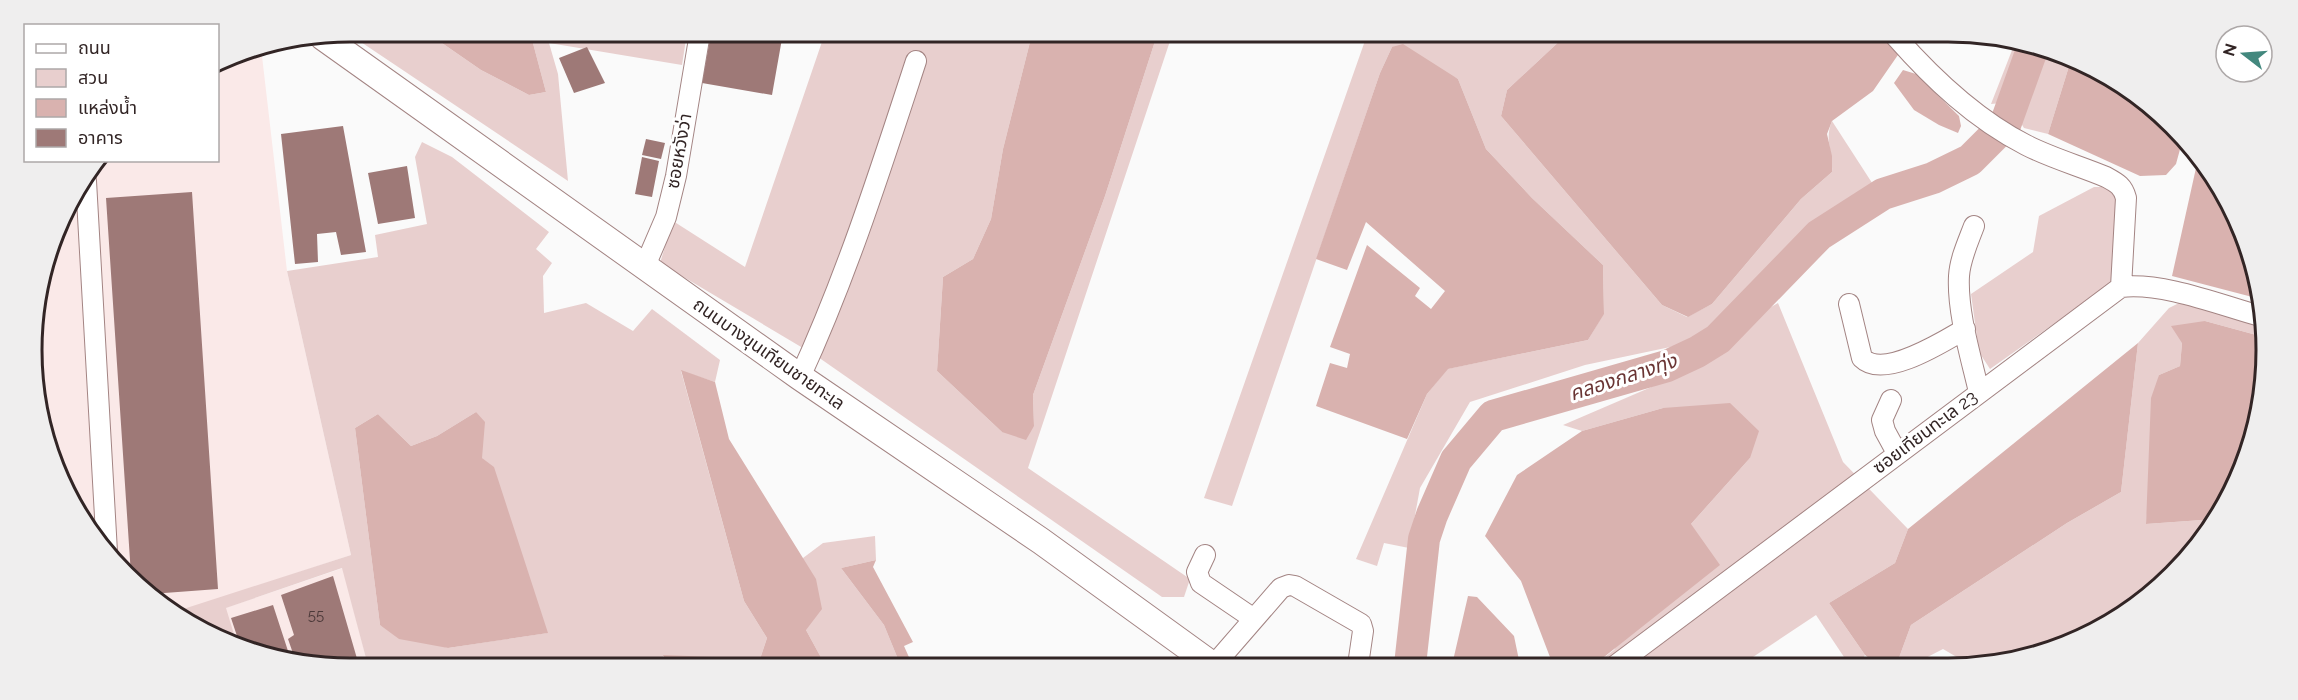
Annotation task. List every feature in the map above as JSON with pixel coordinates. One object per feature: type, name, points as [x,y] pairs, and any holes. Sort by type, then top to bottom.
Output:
[{"type":"main road","name":"ถนนบางขุนเทียนชายทะเล","points":[[330,43],[800,377],[1041,540],[1205,658]]},
{"type":"street","name":"ซอยหวังว่า","points":[[645,266],[666,218],[698,42]]},
{"type":"street","points":[[1901,42],[1950,94],[1973,111],[2023,143],[2106,177],[2124,190],[2126,198],[2121,287],[2139,286],[2162,289],[2253,314]]},
{"type":"street","points":[[800,377],[823,326],[873,194],[916,61]]},
{"type":"street","points":[[87,191],[105,536]]},
{"type":"street","points":[[1974,226],[1961,263],[1959,288],[1965,329],[1979,392]]},
{"type":"street","name":"ซอยเทียนทะเล 23","points":[[1625,658],[2121,287]]},
{"type":"street","points":[[1849,304],[1862,358],[1874,364],[1893,363],[1907,358],[1965,329]]},
{"type":"street","points":[[1891,400],[1882,420],[1885,431],[1897,453]]},
{"type":"street","points":[[1205,555],[1197,572],[1201,583],[1254,620]]},
{"type":"street","points":[[1219,658],[1281,588],[1289,585],[1295,586],[1361,624],[1363,631],[1359,658]]},
{"type":"shaded area","points":[[261,55],[287,271],[351,555],[185,610],[132,568],[94,521],[65,468],[48,410],[42,350],[48,290],[65,232],[83,196],[107,162],[219,162],[219,72]]},
{"type":"shaded area","points":[[343,568],[366,658],[310,655],[270,648],[232,635],[197,618]]},
{"type":"green space","points":[[361,42],[440,42],[481,70],[529,95],[546,92],[533,42],[686,42],[682,65],[549,43],[558,74],[568,181]]},
{"type":"green space","points":[[822,42],[1030,42],[1003,149],[991,219],[973,259],[943,277],[937,371],[1002,432],[1034,426],[1033,395],[1105,196],[1155,42],[1170,42],[1028,468],[1190,579],[1184,597],[1162,597],[818,357],[660,263],[673,221],[745,267]]},
{"type":"green space","points":[[1365,42],[1559,42],[1507,90],[1501,116],[1662,305],[1687,317],[1712,304],[1801,199],[1832,172],[1829,134],[1832,121],[1876,189],[1831,214],[1694,342],[1585,365],[1470,402],[1420,488],[1409,548],[1384,543],[1377,566],[1356,559],[1427,394],[1447,369],[1588,340],[1604,313],[1603,265],[1532,198],[1486,149],[1458,79],[1392,47],[1380,73],[1232,506],[1204,498]]},
{"type":"green space","points":[[2013,49],[2018,50],[2002,103],[1991,104]]},
{"type":"green space","points":[[2037,55],[2069,66],[2048,134],[2024,128],[2019,120],[2024,92]]},
{"type":"green space","points":[[422,142],[452,157],[549,232],[536,249],[552,263],[543,276],[544,313],[586,303],[633,331],[652,309],[720,360],[715,382],[681,371],[744,601],[767,638],[760,658],[663,656],[664,658],[366,658],[342,568],[226,608],[234,636],[184,609],[351,555],[287,271],[378,257],[375,235],[427,224],[415,157]],"holes":[[[476,412],[482,458],[547,633],[448,648],[380,625],[355,428],[378,414],[411,446],[437,436]]]},
{"type":"green space","points":[[2094,187],[2111,187],[2118,209],[2113,282],[1990,369],[1979,352],[1971,294],[2033,252],[2039,216]]},
{"type":"green space","points":[[2183,301],[2254,322],[2255,335],[2205,321],[2182,343],[2180,366],[2159,375],[2146,524],[2205,520],[2180,553],[2151,582],[2119,606],[2066,635],[2028,648],[1988,655],[1958,658],[1943,649],[1926,658],[1899,658],[1911,625],[2067,523],[2121,492],[2138,343],[2169,308]]},
{"type":"green space","points":[[1778,303],[1843,462],[1908,529],[1895,563],[1829,603],[1865,655],[1863,658],[1845,658],[1816,615],[1752,658],[1603,658],[1614,650],[1691,524],[1750,458],[1663,408],[1582,431],[1563,425],[1677,376]]},
{"type":"green space","points":[[875,536],[876,560],[841,568],[884,625],[898,658],[821,658],[806,630],[803,558],[823,543]]},
{"type":"water","points":[[440,42],[533,42],[546,92],[529,95],[481,70]]},
{"type":"water","points":[[1030,42],[1155,42],[1105,196],[1033,395],[1034,426],[1026,440],[1002,432],[937,371],[943,277],[973,259],[991,219],[1003,149]]},
{"type":"water","points":[[1559,42],[1891,42],[1900,52],[1873,91],[1832,121],[1827,134],[1832,156],[1832,172],[1801,199],[1712,304],[1688,317],[1662,305],[1501,116],[1507,90]]},
{"type":"water","points":[[1403,44],[1458,79],[1486,149],[1532,198],[1603,265],[1604,314],[1588,340],[1448,369],[1427,394],[1407,439],[1316,406],[1330,363],[1347,368],[1350,354],[1330,347],[1367,245],[1420,288],[1415,296],[1431,309],[1445,291],[1366,222],[1347,270],[1316,259],[1380,73],[1392,47]]},
{"type":"water","points":[[2069,66],[2119,94],[2151,118],[2180,148],[2176,164],[2166,175],[2140,176],[2048,134]]},
{"type":"water","points":[[1903,70],[1916,74],[1959,116],[1961,126],[1958,133],[1914,110],[1894,83]]},
{"type":"water","points":[[2196,168],[2215,196],[2233,232],[2246,270],[2251,297],[2172,276]]},
{"type":"water","points":[[2205,321],[2255,335],[2253,390],[2246,430],[2233,468],[2205,520],[2146,524],[2151,398],[2159,375],[2180,366],[2182,343],[2171,326]]},
{"type":"water","points":[[2138,343],[2121,492],[2067,523],[1911,625],[1899,658],[1869,658],[1829,603],[1895,563],[1908,529]]},
{"type":"water","points":[[681,370],[715,382],[729,439],[816,579],[822,609],[806,630],[821,658],[760,658],[767,638],[744,601]]},
{"type":"water","points":[[1730,403],[1759,431],[1750,458],[1691,524],[1720,565],[1603,658],[1550,658],[1521,581],[1485,536],[1517,475],[1582,431],[1663,408]]},
{"type":"water","points":[[476,412],[485,422],[482,458],[494,467],[548,633],[448,648],[399,639],[380,625],[355,428],[378,414],[411,446],[437,436]]},
{"type":"water","points":[[876,560],[873,567],[913,642],[904,646],[909,658],[898,658],[884,625],[841,568]]},
{"type":"water","points":[[1468,596],[1477,597],[1514,636],[1519,658],[1454,658]]},
{"type":"water","points":[[663,655],[719,658],[664,658]]},
{"type":"building","points":[[709,42],[781,42],[772,95],[702,83]]},
{"type":"building","points":[[587,47],[605,83],[574,93],[559,58]]},
{"type":"building","points":[[343,126],[366,252],[341,255],[336,232],[317,234],[318,262],[295,264],[281,134]]},
{"type":"building","points":[[646,139],[665,143],[661,159],[642,155]]},
{"type":"building","points":[[642,157],[659,161],[652,197],[635,194]]},
{"type":"building","points":[[407,166],[415,218],[378,224],[368,173]]},
{"type":"building","points":[[192,192],[218,589],[162,593],[130,566],[106,198]]},
{"type":"building","points":[[333,576],[357,658],[293,652],[288,639],[294,635],[281,595]]},
{"type":"building","points":[[273,605],[288,652],[237,637],[231,618]]},
{"type":"waterway","name":"คลองกลางทุ่ง","points":[[1411,658],[1424,539],[1432,515],[1456,460],[1493,416],[1667,366],[1718,339],[1819,235],[1883,194],[1933,178],[1970,160],[2005,125],[2031,53]]}]
